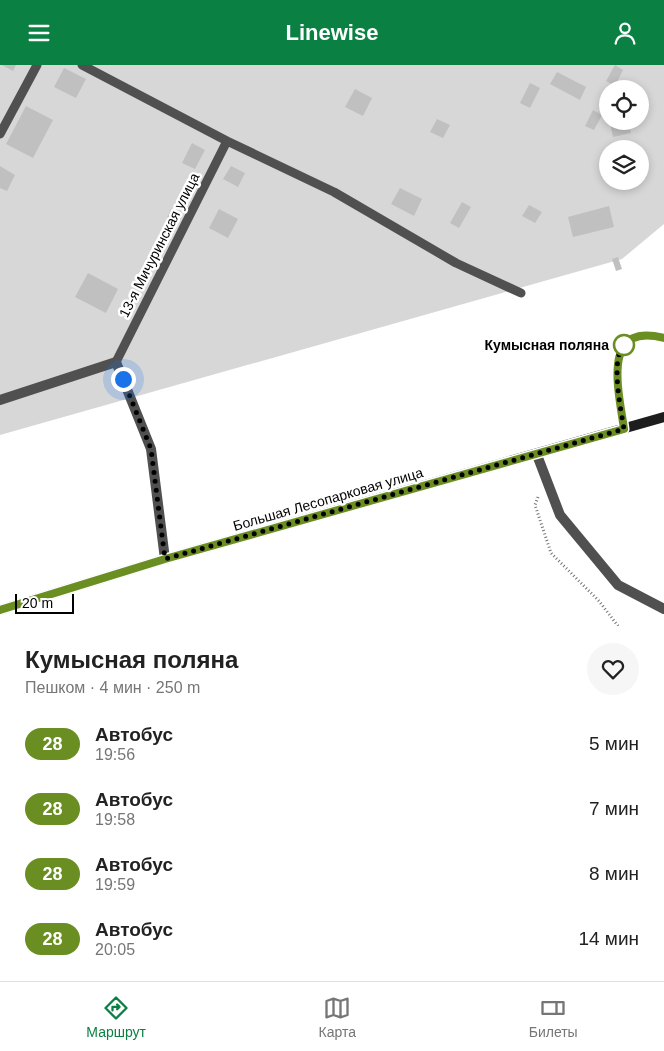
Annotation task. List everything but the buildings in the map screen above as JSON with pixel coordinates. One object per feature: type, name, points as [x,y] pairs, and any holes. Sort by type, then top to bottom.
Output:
[{"type":"main road","name":"Большая Лесопарковая улица","points":[[0,610],[165,559],[537,455],[664,417]]},
{"type":"street","points":[[0,400],[116,362],[151,449],[165,559]]},
{"type":"street","points":[[537,455],[560,515],[618,585],[664,609]]},
{"type":"lane","points":[[0,134],[37,65]]},
{"type":"lane","points":[[82,65],[227,141],[334,192],[456,263],[521,293]]},
{"type":"lane","name":"13-я Мичуринская улица","points":[[116,362],[227,141]]},
{"type":"lane","points":[[624,429],[617,368],[620,349],[631,338],[656,336],[664,338]]},
{"type":"path","points":[[545,475],[535,505],[550,553],[599,601],[618,626]]},
{"type":"shaded area","points":[[0,65],[664,65],[664,224],[622,259],[0,435]]},
{"type":"bus line","name":"28","points":[[0,610],[165,559],[624,429],[617,368],[620,349],[631,338],[656,336],[664,338]]},
{"type":"place","name":"Кумысная поляна","points":[[624,345]]},
{"type":"route","points":[[123,379],[151,449],[165,559],[624,429],[617,368],[620,349],[624,345]]}]
